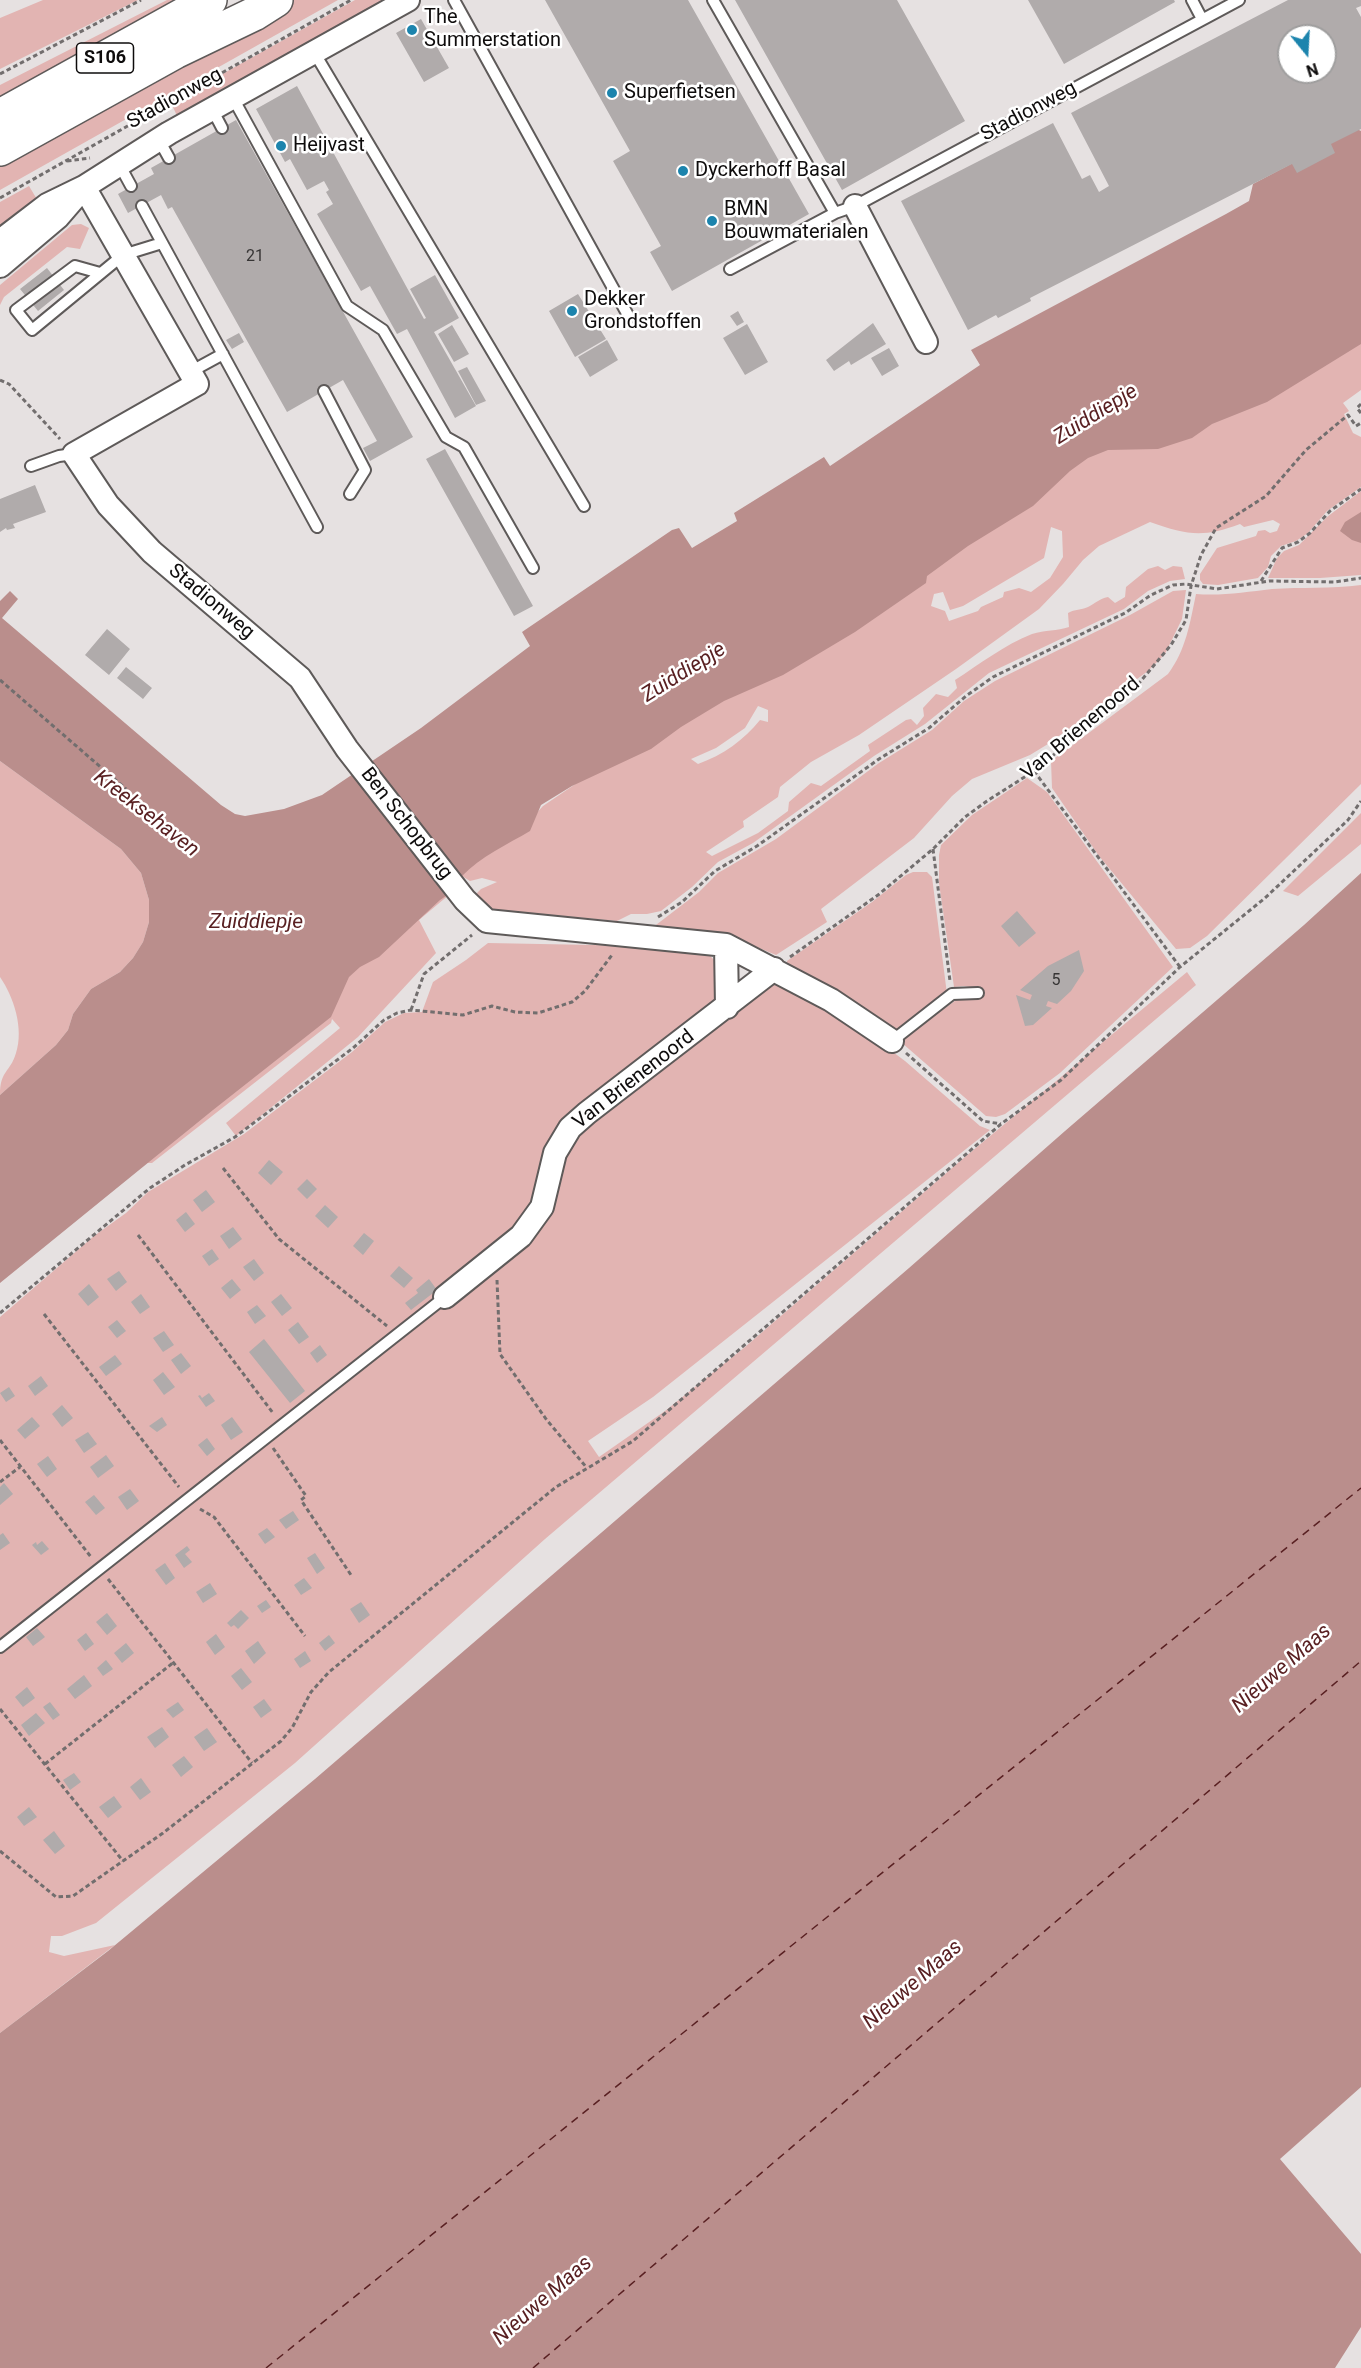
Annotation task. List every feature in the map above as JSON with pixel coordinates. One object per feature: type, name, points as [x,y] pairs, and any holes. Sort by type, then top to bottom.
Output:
[{"type":"main road","name":"S106","points":[[0,116],[210,0]]},
{"type":"main road","name":"Stadionweg","points":[[0,149],[176,52],[254,14],[276,0]]},
{"type":"street","name":"Stadionweg","points":[[0,242],[47,205],[84,187],[118,164],[164,149],[217,119],[233,98],[408,0]]},
{"type":"street","name":"Stadionweg","points":[[0,266],[58,217],[84,187]]},
{"type":"street","points":[[74,454],[197,384],[84,187]]},
{"type":"street","points":[[845,210],[926,342]]},
{"type":"street","name":"Stadionweg","points":[[74,454],[108,505],[152,552],[300,678],[348,749]]},
{"type":"street","name":"Ben Schopbrug","points":[[348,749],[465,900],[487,921]]},
{"type":"street","points":[[487,921],[726,945],[831,1000],[892,1041]]},
{"type":"street","points":[[726,945],[727,1007]]},
{"type":"street","name":"Van Brienenoord","points":[[445,1297],[521,1236],[542,1206],[555,1153],[570,1128],[774,969]]},
{"type":"lane","points":[[454,0],[629,317]]},
{"type":"lane","points":[[713,0],[845,210]]},
{"type":"lane","points":[[1192,0],[1202,19]]},
{"type":"lane","name":"Stadionweg","points":[[730,269],[1239,0]]},
{"type":"lane","points":[[314,52],[584,506]]},
{"type":"lane","points":[[233,98],[347,306],[383,330],[446,437],[464,447],[532,568]]},
{"type":"lane","points":[[118,164],[132,186]]},
{"type":"lane","points":[[142,206],[317,527]]},
{"type":"lane","points":[[100,273],[75,266],[16,310],[32,330],[123,255],[162,243]]},
{"type":"lane","points":[[190,372],[223,354]]},
{"type":"lane","points":[[324,391],[365,470],[350,494]]},
{"type":"lane","points":[[31,466],[59,456],[74,454]]},
{"type":"lane","points":[[892,1041],[952,994],[978,993]]},
{"type":"lane","points":[[0,1647],[445,1297]]},
{"type":"path","points":[[0,74],[141,0]]},
{"type":"path","name":"Stadionweg","points":[[0,198],[351,0]]},
{"type":"path","points":[[0,380],[9,384],[74,454]]},
{"type":"path","points":[[1361,404],[1357,408],[1361,413]]},
{"type":"path","name":"Van Brienenoord","points":[[774,969],[878,895],[933,849],[965,817],[1034,771],[1135,688],[1171,645],[1186,620],[1191,586],[1201,555],[1219,524],[1266,496],[1306,450],[1348,415],[1356,426],[1361,423]]},
{"type":"path","points":[[1260,582],[1282,548],[1298,542],[1310,533],[1330,511],[1361,489]]},
{"type":"path","points":[[652,918],[662,916],[682,902],[715,871],[757,846],[879,759],[929,728],[966,696],[993,677],[1125,613],[1151,595],[1173,585],[1186,584],[1217,589],[1260,582],[1335,582],[1361,578]]},
{"type":"path","points":[[0,680],[126,789]]},
{"type":"path","points":[[1034,771],[1180,967]]},
{"type":"path","points":[[0,1851],[56,1897],[74,1896],[163,1833],[281,1741],[292,1728],[311,1692],[328,1672],[556,1488],[633,1441],[1001,1124],[1061,1080],[1180,967],[1265,898],[1348,820],[1361,801]]},
{"type":"path","points":[[933,849],[952,994]]},
{"type":"path","points":[[411,1010],[424,974],[487,921]]},
{"type":"path","points":[[0,1313],[150,1188],[235,1137],[353,1048],[384,1020],[397,1013],[411,1010],[463,1015],[492,1006],[515,1012],[538,1012],[572,1002],[585,991],[617,948],[622,934]]},
{"type":"path","points":[[892,1041],[983,1121],[1001,1124]]},
{"type":"path","points":[[223,1168],[279,1239],[398,1335]]},
{"type":"path","points":[[138,1235],[282,1424]]},
{"type":"path","points":[[496,1258],[500,1354],[546,1419],[587,1468]]},
{"type":"path","points":[[44,1314],[188,1499],[193,1505],[214,1517],[305,1636]]},
{"type":"path","points":[[266,1437],[306,1496],[301,1500],[351,1575]]},
{"type":"path","points":[[0,1440],[253,1763]]},
{"type":"path","points":[[0,1482],[20,1467]]},
{"type":"path","points":[[45,1764],[174,1662]]},
{"type":"path","points":[[0,1709],[123,1861]]},
{"type":"shaded area","points":[[43,0],[138,0],[0,69],[0,18]]},
{"type":"shaded area","points":[[167,0],[181,0],[0,100],[0,85]]},
{"type":"shaded area","points":[[292,0],[338,0],[0,190],[0,164]]},
{"type":"shaded area","points":[[355,0],[384,0],[178,118],[172,105],[208,82]]},
{"type":"shaded area","points":[[29,186],[38,201],[0,231],[0,202]]},
{"type":"shaded area","points":[[81,224],[89,228],[80,249],[67,247],[4,297],[0,305],[0,285],[72,225]]},
{"type":"shaded area","points":[[1361,303],[1361,390],[1343,403],[1349,411],[1344,414],[1353,433],[1361,437],[1361,487],[1327,511],[1308,533],[1296,541],[1281,546],[1271,556],[1268,567],[1258,578],[1218,585],[1203,584],[1200,574],[1217,548],[1256,536],[1258,531],[1265,530],[1270,533],[1277,531],[1280,524],[1273,520],[1244,527],[1240,524],[1205,533],[1174,530],[1150,522],[1099,546],[1083,560],[1039,609],[859,735],[811,762],[780,787],[778,797],[743,821],[744,827],[706,852],[712,856],[758,833],[788,811],[789,802],[811,783],[821,786],[870,751],[868,745],[906,720],[911,719],[917,725],[924,716],[923,708],[936,694],[948,697],[957,688],[955,680],[992,655],[1032,634],[1069,627],[1068,613],[1088,607],[1108,597],[1115,603],[1125,597],[1126,587],[1148,569],[1158,566],[1165,570],[1173,566],[1182,567],[1185,579],[1170,581],[1148,591],[1124,609],[989,673],[925,724],[874,756],[753,843],[718,862],[692,887],[661,911],[631,914],[617,921],[488,909],[476,894],[481,889],[497,882],[482,878],[470,881],[462,876],[450,894],[419,920],[436,953],[358,1037],[236,1136],[226,1123],[340,1028],[332,1019],[331,1023],[152,1163],[142,1163],[451,873],[531,819],[543,806],[661,726],[1087,457]],"holes":[[[1051,527],[1062,531],[1063,557],[1050,578],[1031,592],[1019,588],[1004,592],[1003,597],[981,607],[978,611],[949,621],[945,611],[931,606],[934,594],[943,592],[950,610],[963,606],[1044,558]],[[758,706],[768,710],[768,722],[760,720],[740,740],[716,756],[698,764],[691,759],[716,748],[745,728]]]},
{"type":"shaded area","points":[[1361,491],[1361,575],[1268,578],[1277,558],[1284,551],[1299,545],[1327,517]]},
{"type":"shaded area","points":[[1361,585],[1361,784],[1207,936],[1190,948],[1176,949],[1099,856],[1052,788],[1051,761],[1168,674],[1183,646],[1196,594]]},
{"type":"shaded area","points":[[1186,590],[1182,619],[1165,654],[1148,671],[1048,744],[1030,755],[972,779],[952,796],[914,838],[821,909],[827,922],[776,955],[730,936],[652,928],[699,892],[718,873],[776,839],[879,763],[932,730],[964,701],[995,681],[1130,615],[1173,591]]},
{"type":"shaded area","points":[[0,761],[121,849],[141,873],[149,900],[149,922],[143,942],[133,958],[120,972],[91,989],[73,1014],[68,1030],[56,1045],[0,1095],[3,1076],[14,1060],[19,1034],[10,994],[0,977]]},
{"type":"shaded area","points":[[1027,778],[1047,792],[1173,967],[1060,1073],[1005,1114],[996,1117],[986,1116],[902,1043],[903,1038],[959,998],[976,998],[980,989],[954,987],[939,883],[941,845],[972,815]]},
{"type":"shaded area","points":[[1361,813],[1361,844],[1298,896],[1283,891]]},
{"type":"shaded area","points":[[913,872],[927,872],[932,877],[947,994],[904,1027],[891,1032],[786,969],[787,961]]},
{"type":"shaded area","points":[[488,943],[697,947],[713,959],[719,971],[716,1006],[584,1108],[514,1251],[573,1134],[774,977],[850,1020],[905,1061],[980,1126],[990,1130],[653,1397],[588,1441],[599,1457],[665,1411],[745,1347],[959,1162],[1187,972],[1196,985],[545,1539],[295,1763],[96,1923],[62,1936],[51,1936],[49,1952],[64,1956],[115,1945],[0,2033],[0,1317],[94,1236],[126,1213],[148,1192],[244,1134],[352,1052],[385,1022],[404,1013],[422,1012],[433,982]]},
{"type":"water","name":"Zuiddiepje","points":[[1357,129],[1361,131],[1361,344],[1267,402],[1212,424],[1192,438],[1158,449],[1108,450],[1088,458],[1070,471],[1033,506],[968,546],[927,576],[926,583],[855,632],[783,675],[724,701],[681,727],[651,749],[572,786],[541,805],[530,831],[494,851],[469,869],[447,895],[379,957],[360,967],[349,977],[331,1017],[0,1283],[0,1095],[56,1045],[68,1030],[73,1014],[91,989],[120,972],[133,958],[143,942],[149,922],[149,900],[141,873],[121,849],[0,761],[0,601],[10,591],[18,599],[2,618],[221,805],[235,814],[245,816],[284,809],[322,795],[421,728],[530,646],[522,632],[672,530],[679,528],[692,548],[737,521],[734,513],[824,457],[830,466],[980,365],[971,350],[1249,201],[1253,184]]},
{"type":"water","points":[[1361,512],[1361,543],[1352,540],[1340,531],[1345,522]]},
{"type":"water","name":"Nieuwe Maas","points":[[1361,873],[1361,2087],[1280,2159],[1361,2254],[1361,2327],[1335,2368],[0,2368],[0,2033],[108,1951],[315,1779],[909,1268]]},
{"type":"building","points":[[545,0],[688,0],[809,214],[672,291],[650,252],[661,246],[613,161],[630,151]]},
{"type":"building","points":[[735,0],[897,0],[965,121],[842,190]]},
{"type":"building","points":[[1028,0],[1174,0],[1175,2],[1064,64]]},
{"type":"building","points":[[1288,0],[1361,0],[1361,6],[1356,8],[1361,17],[1361,129],[1331,144],[1335,153],[1297,173],[1292,164],[1030,298],[1031,301],[998,318],[996,315],[968,330],[901,201],[1053,123],[1082,179],[1090,175],[1099,192],[1109,186],[1071,113]]},
{"type":"building","points":[[421,19],[449,68],[424,82],[396,33]]},
{"type":"building","points":[[297,86],[424,319],[426,318],[410,289],[435,275],[459,318],[434,332],[476,406],[455,418],[407,329],[397,334],[370,286],[361,291],[317,214],[333,204],[326,192],[329,190],[324,181],[307,190],[290,159],[285,162],[256,109]]},
{"type":"building","points":[[236,120],[413,437],[370,461],[363,448],[377,441],[343,380],[287,412],[172,207],[168,209],[161,195],[128,213],[118,194],[154,174],[151,168]]},
{"type":"building","points":[[47,268],[64,290],[38,311],[20,289]]},
{"type":"building","points":[[578,294],[606,339],[575,357],[549,311]]},
{"type":"building","points":[[738,311],[744,322],[737,326],[730,316]]},
{"type":"building","points":[[873,323],[886,344],[851,365],[849,361],[834,371],[826,360]]},
{"type":"building","points":[[747,324],[768,362],[745,375],[723,338]]},
{"type":"building","points":[[452,325],[469,354],[454,362],[438,334]]},
{"type":"building","points":[[239,333],[244,342],[232,349],[226,340]]},
{"type":"building","points":[[607,340],[618,360],[590,377],[578,357]]},
{"type":"building","points":[[889,348],[899,366],[882,376],[871,358]]},
{"type":"building","points":[[467,367],[486,401],[476,405],[458,371]]},
{"type":"building","points":[[445,449],[533,606],[514,616],[426,459]]},
{"type":"building","points":[[35,485],[46,512],[13,524],[15,528],[7,530],[6,528],[0,532],[0,499]]},
{"type":"building","points":[[107,629],[130,649],[109,675],[85,655]]},
{"type":"building","points":[[126,667],[152,688],[143,699],[117,678]]},
{"type":"building","points":[[1017,911],[1036,933],[1019,947],[1001,926]]},
{"type":"building","points":[[1079,950],[1084,971],[1071,991],[1057,1004],[1048,1001],[1046,1006],[1052,1008],[1033,1025],[1025,1026],[1016,995],[1030,1000],[1032,995],[1020,990],[1048,966]]},
{"type":"building","points":[[269,1160],[283,1172],[271,1185],[258,1173]]},
{"type":"building","points":[[307,1179],[317,1189],[307,1199],[297,1189]]},
{"type":"building","points":[[206,1190],[215,1202],[202,1212],[193,1200]]},
{"type":"building","points":[[325,1205],[338,1217],[328,1228],[315,1216]]},
{"type":"building","points":[[186,1212],[195,1224],[185,1232],[176,1220]]},
{"type":"building","points":[[233,1227],[242,1239],[229,1249],[220,1236]]},
{"type":"building","points":[[364,1233],[374,1241],[363,1255],[353,1246]]},
{"type":"building","points":[[212,1249],[219,1259],[209,1266],[202,1256]]},
{"type":"building","points":[[254,1259],[264,1273],[254,1281],[243,1267]]},
{"type":"building","points":[[399,1266],[413,1278],[404,1288],[390,1276]]},
{"type":"building","points":[[119,1271],[127,1282],[116,1291],[107,1279]]},
{"type":"building","points":[[232,1279],[241,1290],[230,1299],[221,1288]]},
{"type":"building","points":[[429,1279],[437,1290],[411,1310],[405,1303],[418,1293],[416,1290]]},
{"type":"building","points":[[89,1284],[99,1297],[88,1306],[78,1294]]},
{"type":"building","points":[[141,1294],[150,1307],[140,1314],[131,1302]]},
{"type":"building","points":[[281,1294],[292,1308],[282,1316],[271,1302]]},
{"type":"building","points":[[257,1305],[266,1316],[255,1324],[247,1312]]},
{"type":"building","points":[[117,1320],[126,1331],[117,1338],[108,1327]]},
{"type":"building","points":[[298,1322],[309,1337],[299,1344],[288,1330]]},
{"type":"building","points":[[164,1331],[174,1345],[163,1352],[153,1338]]},
{"type":"building","points":[[264,1339],[305,1391],[290,1403],[249,1352]]},
{"type":"building","points":[[320,1345],[327,1355],[317,1363],[310,1353]]},
{"type":"building","points":[[181,1353],[191,1366],[181,1374],[171,1360]]},
{"type":"building","points":[[115,1355],[122,1364],[106,1376],[99,1367]]},
{"type":"building","points":[[163,1372],[175,1387],[164,1395],[153,1380]]},
{"type":"building","points":[[41,1376],[48,1386],[35,1396],[28,1386]]},
{"type":"building","points":[[9,1387],[15,1396],[6,1402],[0,1393]]},
{"type":"building","points":[[209,1393],[215,1401],[206,1407],[198,1396],[202,1398]]},
{"type":"building","points":[[62,1405],[73,1418],[62,1427],[52,1414]]},
{"type":"building","points":[[32,1417],[40,1426],[25,1439],[17,1430]]},
{"type":"building","points":[[162,1417],[167,1425],[157,1432],[149,1426]]},
{"type":"building","points":[[232,1417],[243,1432],[231,1440],[221,1425]]},
{"type":"building","points":[[88,1432],[97,1444],[84,1453],[75,1440]]},
{"type":"building","points":[[207,1438],[215,1449],[207,1456],[198,1445]]},
{"type":"building","points":[[106,1455],[114,1466],[98,1478],[90,1467]]},
{"type":"building","points":[[48,1456],[57,1469],[47,1477],[37,1464]]},
{"type":"building","points":[[4,1483],[13,1494],[0,1505],[0,1487]]},
{"type":"building","points":[[130,1489],[139,1501],[127,1510],[118,1497]]},
{"type":"building","points":[[94,1495],[105,1508],[96,1515],[85,1502]]},
{"type":"building","points":[[293,1511],[299,1520],[286,1529],[279,1520]]},
{"type":"building","points":[[267,1528],[275,1537],[265,1544],[258,1534]]},
{"type":"building","points":[[3,1533],[10,1543],[0,1550],[0,1535]]},
{"type":"building","points":[[42,1541],[49,1549],[41,1555],[32,1545],[36,1542],[37,1545]]},
{"type":"building","points":[[187,1546],[190,1550],[185,1554],[192,1562],[184,1568],[175,1555]]},
{"type":"building","points":[[315,1553],[325,1568],[317,1574],[307,1558]]},
{"type":"building","points":[[165,1563],[175,1578],[166,1585],[155,1570]]},
{"type":"building","points":[[304,1578],[312,1588],[301,1595],[294,1585]]},
{"type":"building","points":[[210,1583],[217,1594],[203,1603],[196,1592]]},
{"type":"building","points":[[266,1600],[271,1607],[262,1613],[257,1606]]},
{"type":"building","points":[[361,1602],[370,1615],[359,1623],[350,1609]]},
{"type":"building","points":[[241,1610],[249,1618],[238,1629],[234,1625],[231,1627],[227,1623]]},
{"type":"building","points":[[107,1613],[117,1626],[107,1635],[96,1622]]},
{"type":"building","points":[[37,1628],[45,1637],[33,1646],[26,1637]]},
{"type":"building","points":[[86,1633],[94,1644],[85,1651],[77,1640]]},
{"type":"building","points":[[216,1634],[225,1647],[215,1655],[206,1642]]},
{"type":"building","points":[[329,1635],[335,1643],[325,1651],[319,1643]]},
{"type":"building","points":[[258,1641],[266,1653],[254,1664],[245,1651]]},
{"type":"building","points":[[126,1643],[134,1653],[122,1663],[114,1653]]},
{"type":"building","points":[[305,1651],[311,1661],[300,1668],[294,1659]]},
{"type":"building","points":[[106,1660],[113,1669],[103,1676],[97,1668]]},
{"type":"building","points":[[241,1668],[252,1682],[242,1690],[231,1676]]},
{"type":"building","points":[[84,1675],[92,1686],[75,1699],[67,1689]]},
{"type":"building","points":[[27,1687],[35,1698],[23,1707],[15,1697]]},
{"type":"building","points":[[264,1699],[272,1710],[261,1718],[253,1707]]},
{"type":"building","points":[[50,1702],[60,1715],[53,1720],[43,1707]]},
{"type":"building","points":[[178,1702],[184,1710],[173,1718],[166,1710]]},
{"type":"building","points":[[36,1713],[45,1723],[29,1736],[21,1725]]},
{"type":"building","points":[[162,1727],[169,1737],[155,1748],[147,1737]]},
{"type":"building","points":[[207,1728],[217,1742],[204,1751],[194,1737]]},
{"type":"building","points":[[184,1756],[193,1767],[181,1777],[172,1765]]},
{"type":"building","points":[[74,1773],[81,1782],[70,1790],[63,1780]]},
{"type":"building","points":[[141,1778],[151,1792],[140,1800],[130,1787]]},
{"type":"building","points":[[114,1796],[122,1807],[108,1818],[99,1807]]},
{"type":"building","points":[[29,1807],[37,1817],[24,1826],[17,1817]]},
{"type":"building","points":[[54,1831],[65,1846],[55,1854],[43,1840]]},
{"type":"ferry route","points":[[266,2368],[1361,1488]]},
{"type":"ferry route","points":[[533,2368],[1361,1661]]},
{"type":"place","name":"The Summerstation","points":[[412,30]]},
{"type":"place","name":"Superfietsen","points":[[612,93]]},
{"type":"place","name":"Heijvast","points":[[281,146]]},
{"type":"place","name":"Dyckerhoff Basal","points":[[683,171]]},
{"type":"place","name":"BMN Bouwmaterialen","points":[[712,221]]},
{"type":"place","name":"Dekker Grondstoffen","points":[[572,311]]},
{"type":"water label","name":"Kreeksehaven","points":[[146,814]]}]
